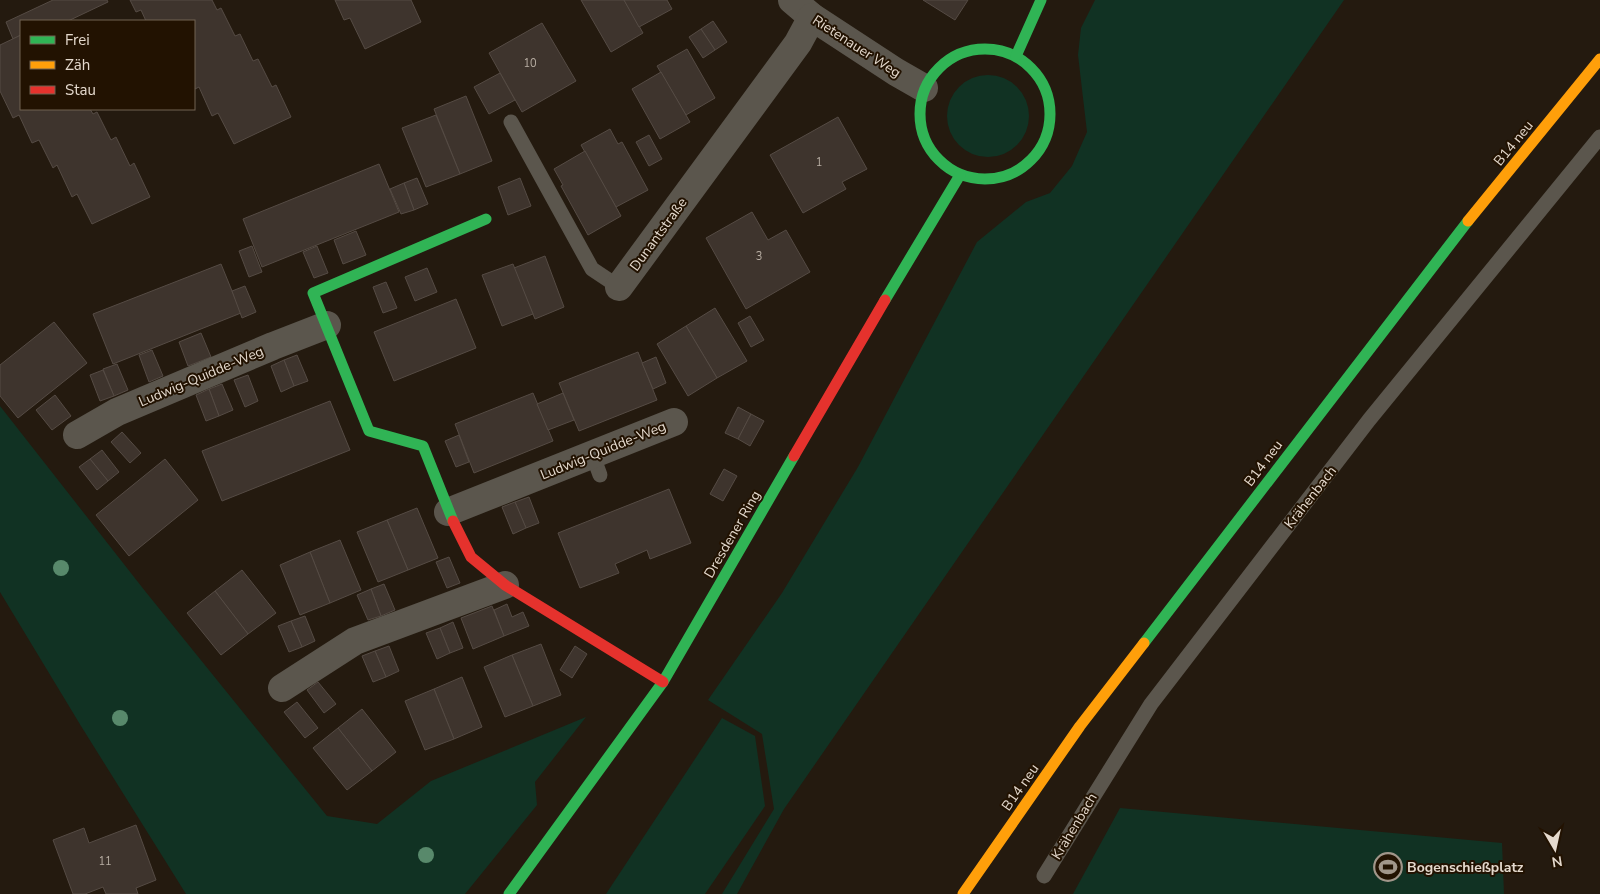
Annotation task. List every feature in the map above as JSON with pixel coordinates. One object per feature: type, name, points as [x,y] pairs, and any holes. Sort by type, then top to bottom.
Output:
[{"type":"street","points":[[1016,56],[1041,0]]},
{"type":"street","name":"Rietenauer Weg","points":[[802,9],[896,72],[924,88]]},
{"type":"street","name":"Dunantstraße","points":[[619,287],[798,43],[802,9]]},
{"type":"street","points":[[984,48],[1000,50],[1016,56],[1037,74],[1047,92],[1051,114],[1047,135],[1037,154],[1027,164],[1003,177],[981,180],[960,175],[942,164],[931,152],[924,140],[920,128],[919,110],[924,88],[933,73],[948,59],[969,50],[984,48]]},
{"type":"street","name":"B14 neu","points":[[963,894],[1080,726],[1443,252],[1600,59]]},
{"type":"street","name":"Dresdener Ring","points":[[510,894],[663,682],[960,175]]},
{"type":"street","points":[[486,219],[313,293],[369,431],[423,446],[448,512],[471,557],[505,585],[663,682]]},
{"type":"street","name":"Ludwig-Quidde-Weg","points":[[77,435],[117,412],[273,346],[327,326]]},
{"type":"street","name":"Ludwig-Quidde-Weg","points":[[448,512],[596,464],[674,422]]},
{"type":"street","points":[[282,688],[355,641],[505,585]]},
{"type":"lane","name":"Dunantstraße","points":[[511,122],[592,269],[619,287]]},
{"type":"lane","name":"Krähenbach","points":[[1044,876],[1151,704],[1369,420],[1600,137]]},
{"type":"green space","points":[[1095,0],[1344,0],[784,809],[737,894],[722,894],[774,809],[762,734],[708,700],[782,593],[858,467],[977,242],[1026,202],[1050,193],[1072,166],[1087,132],[1078,55],[1081,28]]},
{"type":"green space","points":[[980,75],[996,75],[1011,82],[1022,93],[1029,108],[1026,132],[1017,145],[996,157],[980,157],[965,150],[954,139],[947,124],[947,108],[954,93],[965,82]]},
{"type":"green space","points":[[0,406],[145,591],[327,816],[377,824],[431,781],[586,717],[535,782],[537,805],[465,894],[186,894],[0,592]]},
{"type":"green space","points":[[722,718],[755,736],[765,806],[705,894],[606,894]]},
{"type":"green space","points":[[1120,808],[1502,843],[1504,894],[1073,894]]},
{"type":"building","points":[[53,0],[107,0],[108,2],[70,20],[20,20],[20,36],[13,39],[6,22]]},
{"type":"building","points":[[130,0],[212,0],[217,10],[221,8],[235,36],[240,34],[253,61],[258,59],[272,87],[276,85],[291,117],[234,144],[218,113],[212,116],[199,87],[195,89],[195,20],[146,20],[141,10],[136,12]]},
{"type":"building","points":[[335,0],[411,0],[421,22],[365,49],[350,18],[344,20]]},
{"type":"building","points":[[581,0],[624,0],[643,33],[611,52]]},
{"type":"building","points":[[624,0],[667,0],[672,9],[639,27]]},
{"type":"building","points":[[923,0],[968,0],[955,20]]},
{"type":"building","points":[[713,21],[727,42],[715,50],[701,29]]},
{"type":"building","points":[[542,23],[576,81],[522,112],[489,53]]},
{"type":"building","points":[[701,29],[715,50],[703,58],[689,37]]},
{"type":"building","points":[[20,35],[20,110],[91,110],[93,114],[97,112],[111,140],[116,137],[130,166],[134,163],[150,197],[92,224],[77,194],[72,197],[57,165],[53,168],[39,140],[32,143],[19,115],[13,118],[0,91],[0,45]]},
{"type":"building","points":[[687,49],[715,98],[686,115],[657,66]]},
{"type":"building","points":[[661,72],[690,122],[660,139],[632,89]]},
{"type":"building","points":[[500,73],[515,100],[489,114],[474,87]]},
{"type":"building","points":[[466,96],[492,161],[460,174],[434,109]]},
{"type":"building","points":[[436,115],[460,174],[426,187],[402,128]]},
{"type":"building","points":[[838,117],[867,169],[842,182],[846,189],[803,213],[770,155]]},
{"type":"building","points":[[610,129],[618,144],[622,142],[648,190],[616,207],[581,145]]},
{"type":"building","points":[[649,135],[662,159],[649,166],[636,142]]},
{"type":"building","points":[[585,151],[621,216],[588,235],[561,186],[563,185],[554,169]]},
{"type":"building","points":[[379,164],[399,212],[262,267],[243,219]]},
{"type":"building","points":[[417,178],[428,204],[414,210],[404,183]]},
{"type":"building","points":[[520,178],[531,206],[508,215],[498,187]]},
{"type":"building","points":[[404,183],[414,210],[401,214],[390,189]]},
{"type":"building","points":[[752,212],[768,240],[786,230],[810,272],[746,309],[706,238]]},
{"type":"building","points":[[356,231],[366,255],[343,264],[334,240]]},
{"type":"building","points":[[252,246],[262,272],[249,277],[239,251]]},
{"type":"building","points":[[317,246],[328,273],[314,278],[303,252]]},
{"type":"building","points":[[545,256],[564,307],[535,319],[514,268]]},
{"type":"building","points":[[221,264],[241,313],[113,364],[93,314]]},
{"type":"building","points":[[513,264],[533,314],[502,326],[482,275]]},
{"type":"building","points":[[427,268],[437,292],[415,301],[405,277]]},
{"type":"building","points":[[386,282],[397,308],[383,313],[373,287]]},
{"type":"building","points":[[245,286],[256,312],[242,318],[232,291]]},
{"type":"building","points":[[456,299],[476,348],[394,381],[374,332]]},
{"type":"building","points":[[715,308],[747,361],[717,378],[686,326]]},
{"type":"building","points":[[750,316],[764,340],[751,347],[738,323]]},
{"type":"building","points":[[54,322],[87,363],[18,418],[0,396],[0,365]]},
{"type":"building","points":[[686,326],[717,378],[688,396],[657,344]]},
{"type":"building","points":[[201,333],[211,357],[188,366],[179,342]]},
{"type":"building","points":[[152,350],[163,376],[149,382],[139,355]]},
{"type":"building","points":[[638,352],[657,400],[579,431],[559,383]]},
{"type":"building","points":[[297,355],[308,381],[294,386],[284,360]]},
{"type":"building","points":[[656,357],[666,383],[653,389],[642,363]]},
{"type":"building","points":[[284,360],[294,386],[281,392],[271,366]]},
{"type":"building","points":[[117,364],[128,390],[114,396],[103,369]]},
{"type":"building","points":[[103,370],[114,396],[100,401],[90,375]]},
{"type":"building","points":[[248,375],[258,401],[245,407],[234,380]]},
{"type":"building","points":[[222,384],[233,410],[219,416],[209,389]]},
{"type":"building","points":[[209,389],[219,416],[206,421],[196,395]]},
{"type":"building","points":[[533,393],[553,441],[474,473],[455,424]]},
{"type":"building","points":[[563,393],[574,420],[548,430],[537,404]]},
{"type":"building","points":[[55,395],[71,416],[52,430],[36,410]]},
{"type":"building","points":[[330,401],[350,450],[222,501],[202,451]]},
{"type":"building","points":[[738,407],[751,414],[738,439],[725,433]]},
{"type":"building","points":[[751,414],[764,421],[750,446],[738,439]]},
{"type":"building","points":[[122,432],[141,453],[130,463],[111,442]]},
{"type":"building","points":[[459,435],[469,462],[456,467],[445,441]]},
{"type":"building","points":[[102,450],[119,472],[108,481],[90,459]]},
{"type":"building","points":[[90,459],[108,481],[97,490],[79,467]]},
{"type":"building","points":[[165,459],[198,500],[129,556],[96,515]]},
{"type":"building","points":[[724,469],[737,476],[723,501],[710,494]]},
{"type":"building","points":[[669,489],[691,543],[650,559],[647,550],[615,564],[619,573],[580,588],[558,533]]},
{"type":"building","points":[[529,497],[539,523],[526,528],[515,502]]},
{"type":"building","points":[[515,502],[526,528],[513,534],[502,507]]},
{"type":"building","points":[[417,508],[438,558],[408,570],[387,520]]},
{"type":"building","points":[[387,520],[408,570],[378,582],[357,532]]},
{"type":"building","points":[[340,540],[361,590],[330,603],[310,552]]},
{"type":"building","points":[[310,552],[330,603],[300,615],[280,565]]},
{"type":"building","points":[[449,557],[460,583],[447,588],[436,562]]},
{"type":"building","points":[[242,570],[276,613],[248,634],[215,591]]},
{"type":"building","points":[[384,584],[395,610],[381,616],[371,589]]},
{"type":"building","points":[[371,589],[381,616],[368,620],[357,595]]},
{"type":"building","points":[[215,591],[248,634],[221,655],[187,613]]},
{"type":"building","points":[[507,604],[512,617],[523,612],[529,626],[504,636],[494,610]]},
{"type":"building","points":[[492,606],[504,636],[473,649],[461,618]]},
{"type":"building","points":[[305,616],[315,641],[302,647],[291,621]]},
{"type":"building","points":[[291,621],[302,647],[289,652],[278,626]]},
{"type":"building","points":[[453,622],[463,648],[450,653],[440,628]]},
{"type":"building","points":[[440,628],[450,653],[437,659],[426,633]]},
{"type":"building","points":[[541,644],[561,695],[533,706],[512,655]]},
{"type":"building","points":[[389,646],[399,671],[386,677],[375,651]]},
{"type":"building","points":[[575,646],[587,654],[572,678],[560,670]]},
{"type":"building","points":[[375,651],[386,677],[373,682],[362,656]]},
{"type":"building","points":[[512,655],[533,706],[505,717],[484,667]]},
{"type":"building","points":[[462,677],[482,727],[454,739],[434,689]]},
{"type":"building","points":[[318,682],[336,704],[324,713],[307,690]]},
{"type":"building","points":[[434,689],[454,739],[425,750],[405,701]]},
{"type":"building","points":[[297,702],[318,728],[305,738],[284,712]]},
{"type":"building","points":[[362,709],[396,752],[372,771],[338,728]]},
{"type":"building","points":[[338,728],[372,771],[347,790],[313,748]]},
{"type":"building","points":[[136,825],[156,880],[136,888],[138,894],[106,894],[103,887],[85,894],[73,894],[53,840],[84,828],[89,843]]},
{"type":"traffic: fast","points":[[1016,56],[1041,0]]},
{"type":"traffic: fast","points":[[985,49],[998,50],[1010,54],[1031,68],[1045,89],[1049,101],[1050,114],[1049,127],[1045,139],[1031,160],[1010,174],[998,178],[985,179],[972,178],[960,174],[939,160],[925,139],[921,127],[920,114],[921,101],[925,89],[939,68],[960,54],[972,50],[985,49]]},
{"type":"traffic: fast","points":[[885,300],[960,175]]},
{"type":"traffic: fast","points":[[453,521],[423,446],[369,431],[313,293],[486,219]]},
{"type":"traffic: fast","points":[[1144,643],[1468,221]]},
{"type":"traffic: fast","points":[[509,894],[663,682],[794,456]]},
{"type":"traffic: slow","points":[[1468,221],[1600,59]]},
{"type":"traffic: slow","points":[[963,894],[1080,726],[1144,643]]},
{"type":"traffic: jam","points":[[794,456],[885,300]]},
{"type":"traffic: jam","points":[[453,521],[471,557],[505,585],[663,682]]},
{"type":"place","name":"Bogenschießplatz","points":[[1388,867]]}]
